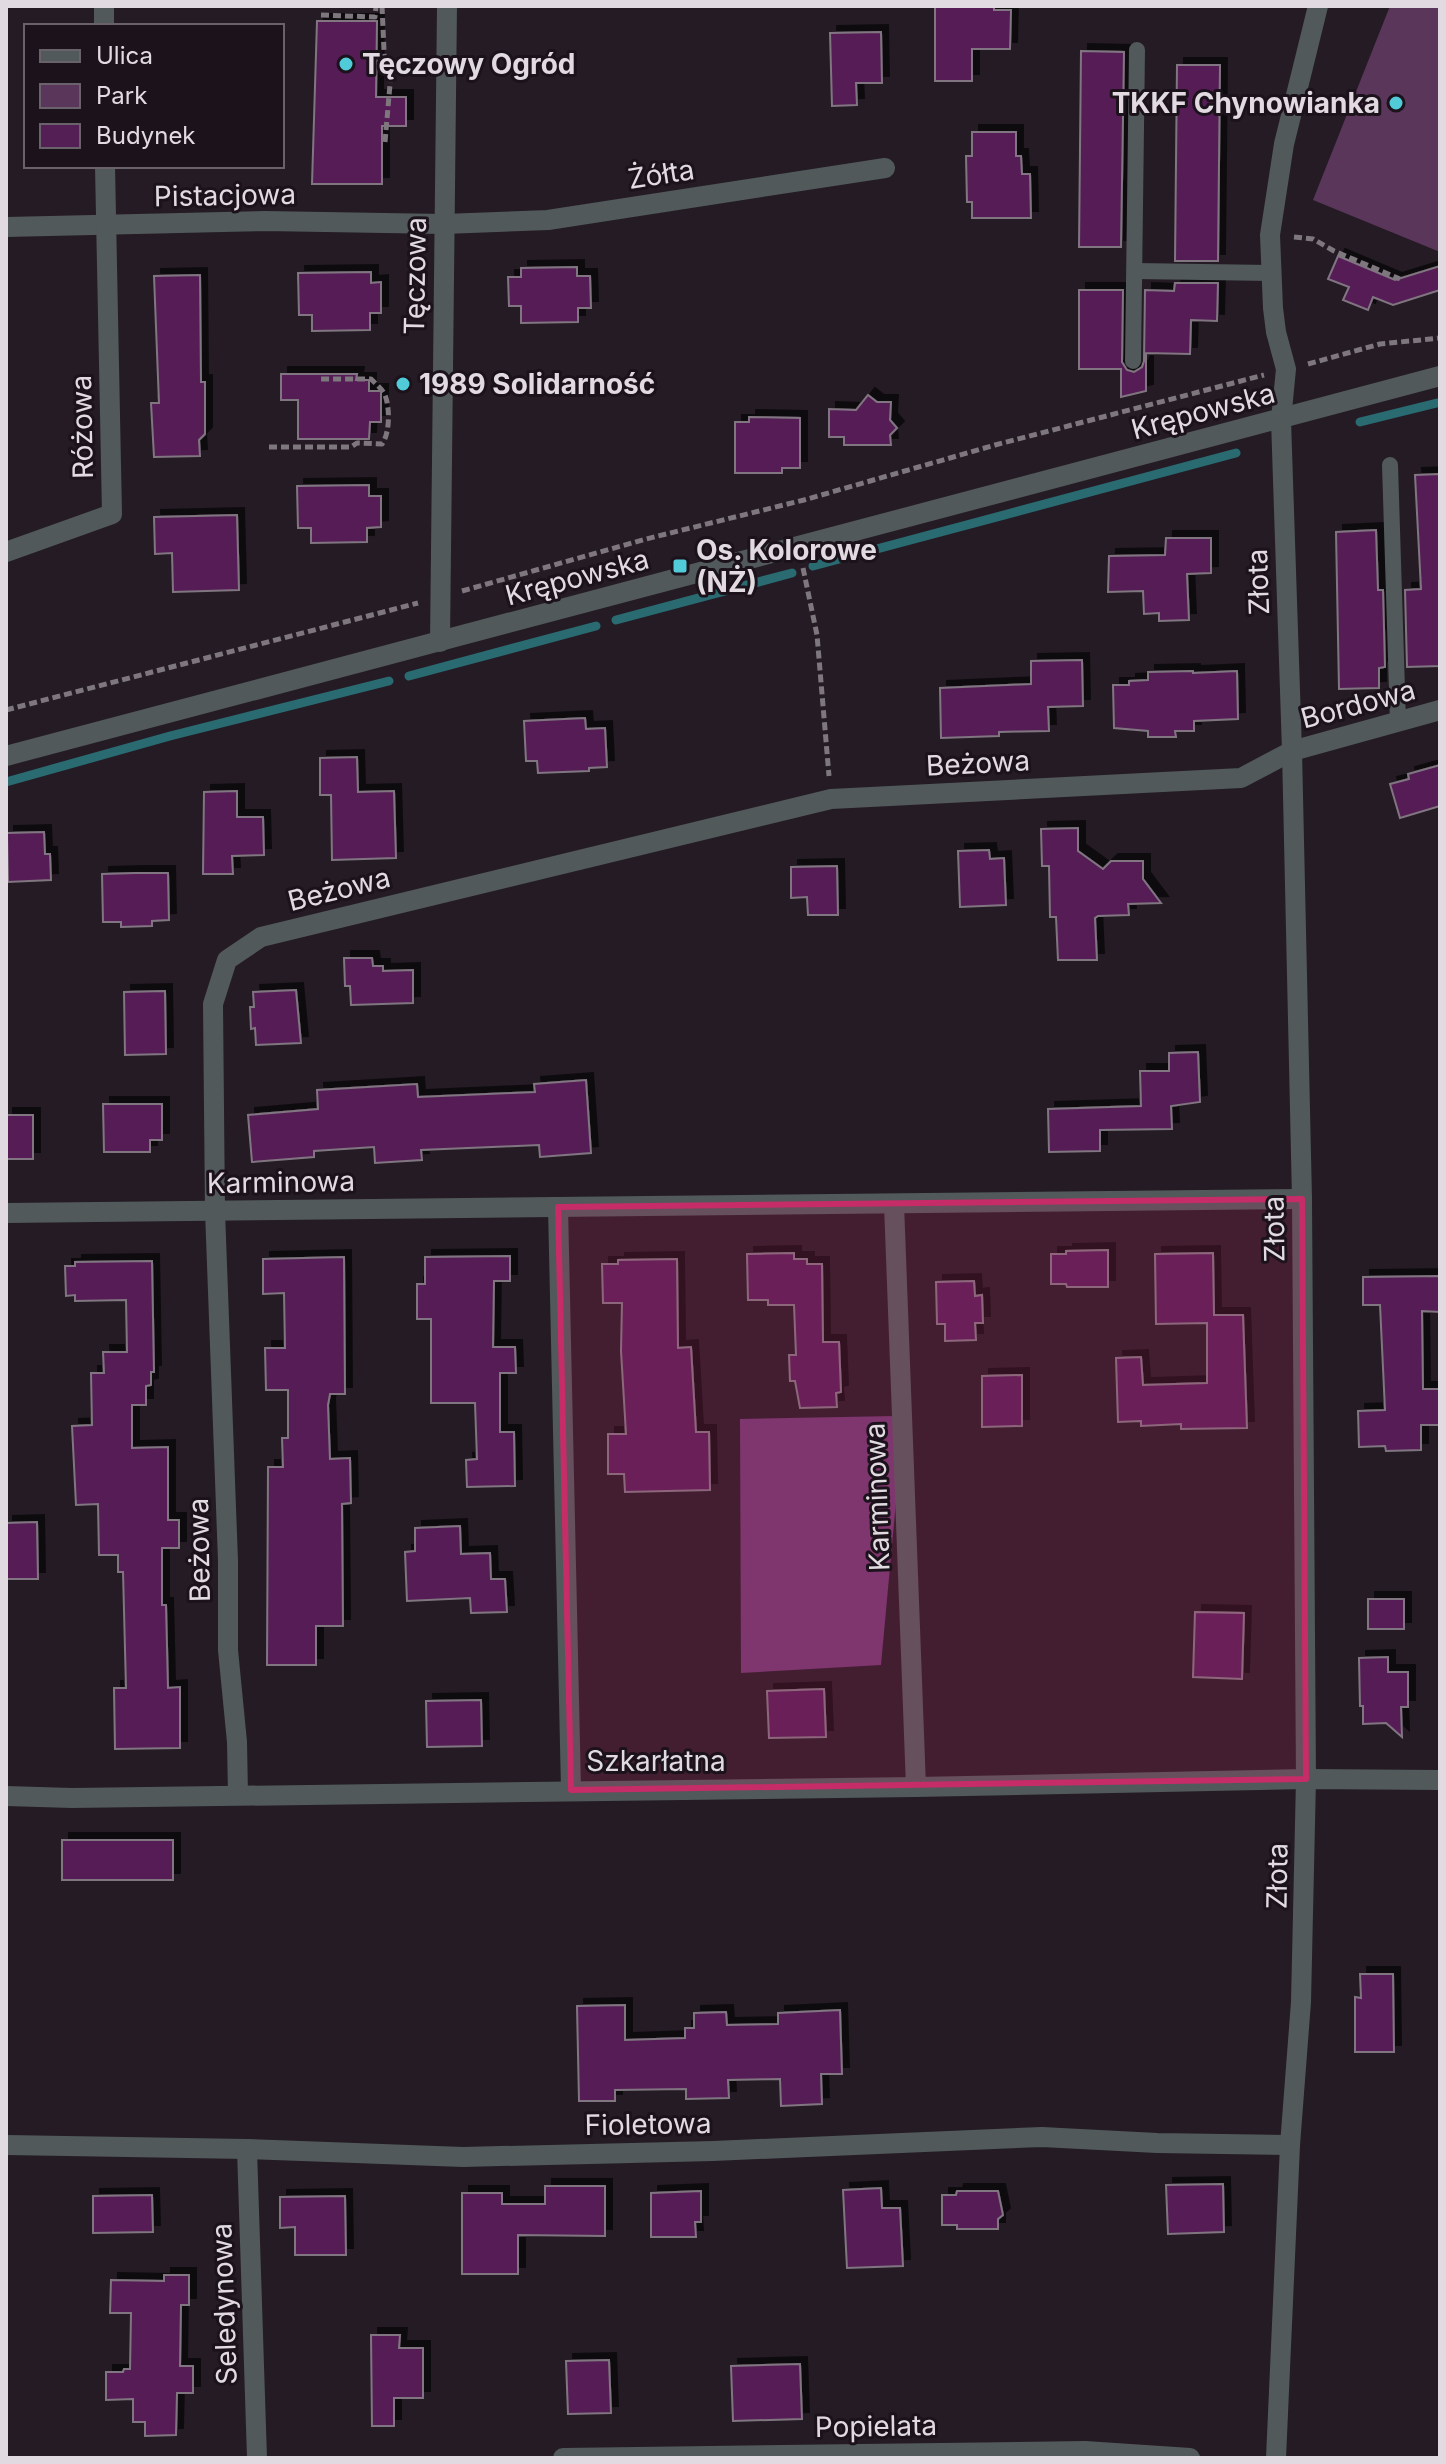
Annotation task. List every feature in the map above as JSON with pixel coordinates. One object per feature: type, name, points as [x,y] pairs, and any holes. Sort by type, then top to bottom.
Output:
[{"type":"street","name":"Tęczowa","points":[[440,642],[447,6]]},
{"type":"street","name":"Złota","points":[[1276,2458],[1290,2145],[1302,1988],[1306,1779],[1302,1199],[1281,420],[1286,369],[1276,332],[1270,235],[1284,144],[1318,6]]},
{"type":"street","points":[[105,168],[106,225]]},
{"type":"street","name":"Żółta","points":[[444,224],[548,220],[885,168]]},
{"type":"street","name":"Pistacjowa","points":[[6,227],[265,221],[444,224]]},
{"type":"street","name":"Różowa","points":[[6,552],[112,514],[106,225]]},
{"type":"street","name":"Krępowska","points":[[6,756],[1440,376]]},
{"type":"street","name":"Bordowa","points":[[1292,751],[1440,710]]},
{"type":"street","name":"Beżowa","points":[[238,1795],[237,1742],[228,1650],[228,1561],[215,1211],[213,1004],[227,960],[261,937],[831,799],[1241,778],[1292,751]]},
{"type":"street","name":"Karminowa","points":[[6,1213],[1302,1199]]},
{"type":"street","name":"Karminowa","points":[[894,1204],[916,1787]]},
{"type":"street","points":[[558,1207],[571,1790]]},
{"type":"street","points":[[1306,1779],[1440,1780]]},
{"type":"street","name":"Szkarłatna","points":[[6,1796],[72,1798],[916,1787],[1306,1779]]},
{"type":"street","name":"Fioletowa","points":[[6,2145],[463,2157],[713,2151],[1042,2137],[1290,2145]]},
{"type":"street","name":"Seledynowa","points":[[247,2149],[257,2458]]},
{"type":"street","name":"Popielata","points":[[563,2458],[1085,2451],[1190,2458]]},
{"type":"lane","points":[[1133,361],[1137,50]]},
{"type":"lane","points":[[1135,271],[1271,273]]},
{"type":"lane","points":[[1390,465],[1398,722]]},
{"type":"path","points":[[321,15],[375,17],[376,6]]},
{"type":"path","points":[[382,6],[388,73],[385,142]]},
{"type":"path","points":[[1305,238],[1400,279]]},
{"type":"path","points":[[6,710],[440,597],[646,539],[804,500],[995,445],[1380,344],[1440,338]]},
{"type":"path","points":[[269,447],[382,444],[387,437],[388,404],[384,392],[371,379],[319,379]]},
{"type":"path","points":[[799,547],[817,635],[831,799]]},
{"type":"highlighted area","points":[[1302,1199],[1306,1779],[571,1790],[558,1207]]},
{"type":"green space","name":"TKKF Chynowianka","points":[[1390,6],[1440,6],[1440,252],[1313,200]]},
{"type":"shaded area","points":[[896,1416],[899,1469],[881,1665],[741,1673],[740,1419]]},
{"type":"building","points":[[935,6],[994,6],[994,10],[1011,10],[1010,49],[972,49],[972,81],[935,81]]},
{"type":"building","points":[[317,21],[377,21],[376,97],[406,97],[406,126],[382,126],[382,184],[312,184]]},
{"type":"building","points":[[881,32],[882,83],[856,83],[857,105],[832,106],[830,33]]},
{"type":"building","points":[[1081,51],[1124,52],[1121,247],[1079,247]]},
{"type":"building","points":[[1177,65],[1220,65],[1218,261],[1175,261]]},
{"type":"building","points":[[972,132],[1016,132],[1016,156],[1021,156],[1022,174],[1030,174],[1031,218],[972,218],[972,202],[967,202],[966,156],[972,156]]},
{"type":"building","points":[[1338,256],[1395,280],[1440,266],[1440,290],[1393,305],[1373,297],[1368,310],[1343,300],[1349,287],[1328,279]]},
{"type":"building","points":[[577,267],[577,276],[590,276],[591,308],[578,308],[578,322],[521,323],[521,306],[509,306],[508,277],[521,277],[521,268]]},
{"type":"building","points":[[371,272],[371,283],[381,282],[381,313],[370,313],[370,330],[312,331],[312,315],[299,315],[298,273]]},
{"type":"building","points":[[200,275],[205,434],[199,440],[200,456],[154,457],[151,403],[159,403],[154,276]]},
{"type":"building","points":[[1175,283],[1218,283],[1217,321],[1191,320],[1190,354],[1146,353],[1146,391],[1121,397],[1121,369],[1079,369],[1079,290],[1123,290],[1122,362],[1127,370],[1134,372],[1142,367],[1144,361],[1145,290],[1174,291]]},
{"type":"building","points":[[281,374],[357,374],[356,380],[369,380],[369,391],[381,391],[381,422],[370,422],[369,439],[298,439],[298,400],[281,400]]},
{"type":"building","points":[[868,395],[877,402],[891,402],[890,420],[897,428],[890,435],[891,445],[844,445],[844,437],[829,437],[829,409],[856,410]]},
{"type":"building","points":[[749,417],[800,418],[800,468],[782,468],[782,473],[735,473],[735,422],[749,422]]},
{"type":"building","points":[[1440,474],[1440,666],[1407,667],[1405,590],[1421,589],[1415,475]]},
{"type":"building","points":[[369,485],[369,496],[381,496],[381,527],[367,528],[367,542],[311,543],[311,528],[298,528],[297,486]]},
{"type":"building","points":[[237,515],[239,590],[173,592],[172,553],[155,554],[154,517]]},
{"type":"building","points":[[1376,530],[1378,590],[1383,590],[1385,667],[1379,668],[1379,688],[1339,689],[1336,532]]},
{"type":"building","points":[[1166,538],[1211,538],[1211,573],[1187,574],[1189,620],[1159,621],[1159,613],[1144,614],[1143,591],[1108,592],[1109,556],[1165,555]]},
{"type":"building","points":[[1082,660],[1083,706],[1048,707],[1049,731],[941,738],[940,688],[1031,684],[1031,661]]},
{"type":"building","points":[[1237,671],[1238,719],[1194,721],[1194,731],[1175,731],[1176,737],[1148,737],[1148,731],[1114,728],[1113,685],[1148,680],[1148,672]]},
{"type":"building","points":[[585,718],[586,729],[605,728],[607,767],[589,768],[589,771],[538,773],[537,761],[526,761],[524,721]]},
{"type":"building","points":[[357,757],[358,792],[394,791],[396,858],[332,860],[331,795],[320,795],[320,758]]},
{"type":"building","points":[[1440,765],[1440,806],[1400,818],[1390,784],[1409,779],[1408,774]]},
{"type":"building","points":[[237,791],[237,817],[263,817],[264,855],[232,856],[233,874],[203,874],[204,792]]},
{"type":"building","points":[[1078,828],[1078,851],[1103,869],[1111,861],[1143,861],[1143,879],[1161,903],[1128,904],[1129,915],[1098,916],[1095,918],[1097,960],[1058,960],[1056,917],[1050,917],[1049,866],[1042,866],[1041,829]]},
{"type":"building","points":[[44,832],[45,854],[50,854],[51,880],[8,882],[7,833]]},
{"type":"building","points":[[989,850],[990,859],[1004,858],[1006,905],[960,907],[958,851]]},
{"type":"building","points":[[837,866],[838,915],[808,915],[807,897],[791,898],[791,867]]},
{"type":"building","points":[[168,873],[169,920],[152,921],[152,926],[121,927],[121,922],[103,922],[102,874]]},
{"type":"building","points":[[344,958],[372,958],[373,966],[383,966],[383,971],[413,970],[413,1003],[351,1005],[350,986],[345,986]]},
{"type":"building","points":[[296,990],[301,1043],[256,1045],[255,1028],[251,1029],[253,992]]},
{"type":"building","points":[[165,991],[166,1054],[125,1055],[124,992]]},
{"type":"building","points":[[1198,1052],[1200,1102],[1171,1106],[1172,1129],[1100,1130],[1100,1151],[1049,1152],[1048,1109],[1141,1106],[1140,1071],[1169,1071],[1169,1053]]},
{"type":"building","points":[[586,1080],[591,1153],[540,1157],[539,1145],[421,1150],[422,1160],[375,1163],[374,1147],[314,1151],[314,1157],[252,1162],[248,1115],[318,1109],[317,1090],[417,1084],[418,1097],[535,1092],[534,1084]]},
{"type":"building","points":[[103,1104],[162,1104],[162,1140],[150,1140],[150,1152],[104,1152]]},
{"type":"building","points":[[6,1115],[33,1115],[33,1159],[6,1159]]},
{"type":"building","points":[[1108,1250],[1108,1287],[1051,1284],[1051,1254]]},
{"type":"building","points":[[794,1253],[794,1259],[807,1259],[807,1264],[822,1264],[823,1342],[839,1342],[841,1392],[836,1393],[837,1407],[800,1408],[795,1381],[790,1381],[789,1355],[796,1355],[794,1305],[768,1305],[768,1300],[748,1300],[747,1254]]},
{"type":"building","points":[[1213,1253],[1214,1315],[1243,1315],[1247,1428],[1181,1429],[1181,1424],[1141,1426],[1141,1421],[1118,1422],[1116,1358],[1141,1357],[1143,1385],[1207,1383],[1207,1323],[1156,1324],[1155,1254]]},
{"type":"building","points":[[510,1256],[510,1281],[494,1281],[493,1347],[515,1347],[516,1373],[500,1373],[500,1432],[514,1432],[515,1486],[467,1487],[466,1460],[477,1459],[475,1403],[431,1403],[431,1319],[417,1319],[417,1284],[425,1284],[425,1257]]},
{"type":"building","points":[[344,1257],[345,1394],[330,1394],[328,1405],[330,1459],[350,1458],[351,1503],[342,1504],[343,1626],[316,1626],[316,1665],[267,1665],[268,1467],[283,1467],[282,1438],[288,1438],[288,1390],[266,1390],[265,1348],[285,1348],[284,1293],[263,1294],[263,1259]]},
{"type":"building","points":[[677,1259],[678,1348],[691,1347],[696,1432],[709,1432],[710,1490],[625,1492],[624,1474],[608,1474],[608,1434],[626,1434],[621,1351],[622,1303],[603,1303],[602,1264],[618,1264],[618,1260]]},
{"type":"building","points":[[152,1261],[154,1372],[151,1372],[151,1385],[146,1386],[146,1405],[132,1405],[132,1448],[168,1447],[168,1520],[179,1520],[179,1548],[162,1548],[162,1605],[166,1605],[168,1688],[180,1687],[180,1748],[115,1749],[114,1688],[126,1688],[123,1572],[118,1572],[118,1555],[99,1555],[98,1504],[76,1505],[72,1426],[92,1425],[91,1373],[104,1373],[103,1352],[127,1352],[126,1300],[75,1301],[75,1295],[66,1296],[65,1266],[75,1266],[75,1262]]},
{"type":"building","points":[[1440,1276],[1440,1312],[1422,1311],[1423,1389],[1440,1389],[1440,1425],[1421,1425],[1421,1450],[1386,1451],[1385,1446],[1359,1447],[1358,1411],[1385,1410],[1380,1305],[1363,1305],[1363,1277]]},
{"type":"building","points":[[974,1281],[975,1296],[982,1295],[983,1323],[975,1323],[976,1340],[945,1341],[945,1324],[937,1324],[936,1282]]},
{"type":"building","points":[[1022,1375],[1022,1426],[982,1427],[982,1376]]},
{"type":"building","points":[[37,1522],[38,1579],[6,1579],[6,1523]]},
{"type":"building","points":[[460,1526],[461,1554],[490,1553],[491,1579],[505,1579],[507,1612],[471,1613],[470,1598],[407,1601],[405,1552],[415,1551],[415,1528]]},
{"type":"building","points":[[1368,1599],[1404,1599],[1404,1629],[1368,1629]]},
{"type":"building","points":[[1195,1612],[1244,1613],[1242,1679],[1193,1677]]},
{"type":"building","points":[[1388,1657],[1388,1672],[1408,1672],[1408,1707],[1401,1707],[1402,1737],[1386,1723],[1363,1724],[1359,1658]]},
{"type":"building","points":[[824,1689],[826,1737],[769,1738],[767,1691]]},
{"type":"building","points":[[481,1700],[482,1746],[427,1747],[426,1701]]},
{"type":"building","points":[[62,1840],[173,1840],[173,1880],[62,1880]]},
{"type":"building","points":[[1360,1974],[1393,1974],[1394,2052],[1355,2052],[1355,1997],[1361,1998]]},
{"type":"building","points":[[625,2005],[625,2040],[685,2038],[685,2028],[694,2028],[694,2013],[726,2012],[727,2025],[778,2024],[778,2013],[840,2010],[842,2074],[821,2074],[822,2104],[781,2106],[780,2079],[728,2080],[729,2098],[686,2099],[686,2089],[615,2090],[615,2101],[579,2101],[577,2006]]},
{"type":"building","points":[[1223,2184],[1224,2232],[1168,2234],[1166,2185]]},
{"type":"building","points":[[545,2186],[605,2186],[605,2236],[518,2235],[518,2274],[462,2274],[462,2193],[502,2193],[502,2204],[545,2204]]},
{"type":"building","points":[[881,2188],[882,2208],[900,2208],[903,2266],[847,2268],[843,2190]]},
{"type":"building","points":[[701,2191],[701,2222],[695,2222],[696,2237],[651,2237],[651,2193]]},
{"type":"building","points":[[957,2191],[998,2191],[1003,2215],[998,2219],[998,2229],[957,2229],[957,2225],[942,2225],[942,2195],[956,2195]]},
{"type":"building","points":[[152,2195],[153,2232],[93,2233],[93,2196]]},
{"type":"building","points":[[345,2196],[346,2255],[295,2255],[295,2227],[280,2228],[280,2197]]},
{"type":"building","points":[[164,2275],[189,2275],[189,2305],[181,2305],[180,2366],[193,2366],[193,2393],[177,2393],[176,2435],[145,2436],[145,2422],[133,2422],[133,2399],[106,2400],[106,2372],[130,2369],[131,2313],[110,2313],[111,2280],[164,2281]]},
{"type":"building","points":[[371,2335],[400,2335],[399,2348],[423,2348],[423,2398],[394,2398],[394,2426],[372,2426]]},
{"type":"building","points":[[609,2360],[611,2413],[568,2414],[566,2361]]},
{"type":"building","points":[[800,2364],[802,2419],[733,2421],[731,2366]]},
{"type":"waterway","points":[[1360,422],[1437,403]]},
{"type":"waterway","points":[[813,566],[1236,453]]},
{"type":"waterway","points":[[616,620],[792,573]]},
{"type":"waterway","points":[[409,676],[596,626]]},
{"type":"waterway","points":[[6,782],[170,736],[389,681]]},
{"type":"place","name":"Tęczowy Ogród","points":[[346,64]]},
{"type":"place","name":"TKKF Chynowianka","points":[[1396,103]]},
{"type":"place","name":"1989 Solidarność","points":[[403,384]]},
{"type":"place","name":"Os. Kolorowe (NŻ)","points":[[680,566]]}]
